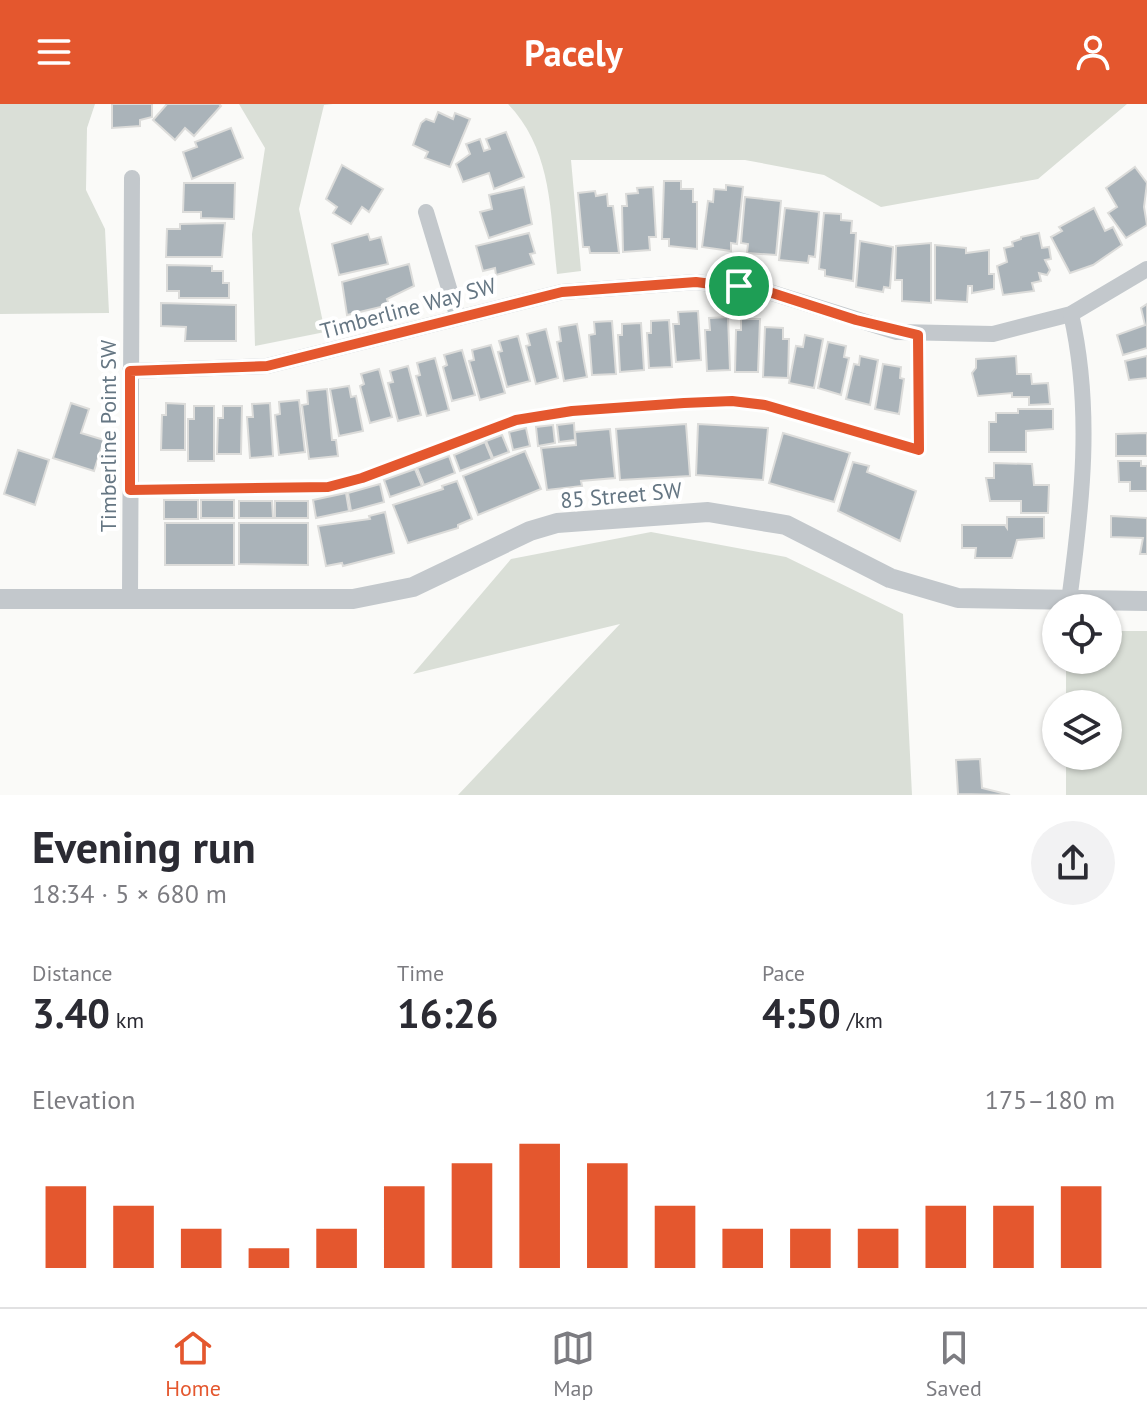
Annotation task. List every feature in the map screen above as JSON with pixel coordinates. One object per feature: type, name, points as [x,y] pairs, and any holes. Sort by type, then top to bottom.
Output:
[{"type":"street","name":"Timberline Point SW","points":[[130,598],[132,178]]},
{"type":"street","points":[[426,212],[458,318]]},
{"type":"street","name":"Timberline Way SW","points":[[130,371],[267,366],[562,292],[696,282],[766,291],[856,320],[918,335],[993,334],[1071,314],[1147,269]]},
{"type":"street","points":[[1070,594],[1082,506],[1084,430],[1081,358],[1071,314]]},
{"type":"street","name":"85 Street SW","points":[[0,599],[362,598],[413,587],[530,531],[557,523],[708,512],[786,525],[890,578],[928,592],[1001,601],[1042,601]]},
{"type":"street","name":"85 Street SW","points":[[1122,601],[1147,601]]},
{"type":"lane","points":[[130,490],[328,487],[362,478],[516,420],[572,411],[684,403],[732,401],[765,405],[919,450],[918,335]]},
{"type":"shaded area","points":[[0,104],[95,104],[87,128],[86,190],[105,229],[109,313],[0,314]]},
{"type":"shaded area","points":[[239,104],[333,104],[324,105],[299,209],[325,332],[255,346],[252,234],[265,148]]},
{"type":"shaded area","points":[[508,104],[1127,104],[1038,179],[881,207],[824,175],[745,160],[571,160],[581,271],[557,274],[547,184],[541,162],[523,122]]},
{"type":"shaded area","points":[[651,532],[786,557],[903,614],[912,795],[458,795],[620,624],[413,674],[511,559]]},
{"type":"shaded area","points":[[1122,631],[1147,631],[1147,795],[1066,795],[1066,770],[1122,770],[1122,690],[1066,690],[1066,674],[1122,674]]},
{"type":"building","points":[[112,104],[152,104],[152,117],[140,120],[140,126],[112,128]]},
{"type":"building","points":[[167,104],[221,106],[194,136],[185,128],[175,140],[153,120]]},
{"type":"building","points":[[438,112],[453,119],[455,113],[470,119],[450,167],[425,158],[428,152],[413,145],[421,123],[426,119],[434,122]]},
{"type":"building","points":[[231,128],[243,158],[192,179],[183,152],[197,147],[195,142]]},
{"type":"building","points":[[506,132],[524,177],[494,189],[489,173],[463,182],[456,164],[470,154],[466,144],[480,139],[484,151],[490,149],[486,139]]},
{"type":"building","points":[[342,165],[383,189],[369,212],[362,207],[351,224],[333,213],[337,207],[326,199]]},
{"type":"building","points":[[1135,167],[1147,183],[1144,207],[1147,225],[1126,238],[1108,213],[1117,207],[1106,188]]},
{"type":"building","points":[[664,181],[681,181],[681,189],[693,189],[693,202],[697,202],[697,249],[669,246],[669,239],[662,239]]},
{"type":"building","points":[[184,183],[235,183],[234,219],[201,218],[201,212],[183,212]]},
{"type":"building","points":[[726,185],[743,187],[737,244],[731,243],[731,251],[702,247],[708,201],[713,202],[714,189],[726,190]]},
{"type":"building","points":[[524,187],[532,224],[489,238],[480,212],[492,209],[489,195]]},
{"type":"building","points":[[653,187],[656,237],[649,237],[650,250],[623,252],[622,206],[627,206],[626,194],[638,193],[637,188]]},
{"type":"building","points":[[595,191],[596,196],[607,194],[608,206],[613,206],[619,253],[590,253],[589,247],[583,247],[578,193]]},
{"type":"building","points":[[745,197],[781,201],[776,255],[747,253],[748,244],[741,243]]},
{"type":"building","points":[[785,208],[819,212],[815,257],[809,256],[808,263],[779,260]]},
{"type":"building","points":[[1094,208],[1105,231],[1113,227],[1122,245],[1093,265],[1070,273],[1051,237],[1062,231],[1059,227]]},
{"type":"building","points":[[824,213],[841,214],[841,220],[852,221],[851,233],[856,233],[853,281],[825,276],[825,270],[819,269]]},
{"type":"building","points":[[225,223],[222,257],[166,257],[167,229],[180,229],[180,224]]},
{"type":"building","points":[[529,233],[535,253],[530,254],[534,264],[496,275],[495,268],[483,271],[476,246]]},
{"type":"building","points":[[1039,233],[1042,248],[1049,247],[1051,259],[1045,260],[1050,270],[1047,275],[1039,273],[1041,281],[1032,283],[1034,291],[1003,295],[997,266],[1007,262],[1004,248],[1013,246],[1012,242],[1021,237]]},
{"type":"building","points":[[368,234],[370,240],[381,237],[388,264],[339,275],[332,244]]},
{"type":"building","points":[[860,241],[893,247],[890,288],[884,287],[883,292],[856,287]]},
{"type":"building","points":[[931,243],[931,303],[902,301],[902,280],[895,280],[896,246]]},
{"type":"building","points":[[935,245],[966,248],[966,253],[989,250],[989,274],[994,274],[994,289],[972,293],[972,286],[968,286],[967,302],[935,300]]},
{"type":"building","points":[[409,264],[414,286],[387,299],[389,305],[347,315],[342,282]]},
{"type":"building","points":[[167,265],[212,266],[212,271],[223,271],[223,283],[229,283],[229,298],[179,298],[179,291],[167,291]]},
{"type":"building","points":[[161,303],[236,305],[236,341],[185,341],[186,327],[161,326]]},
{"type":"building","points":[[1147,304],[1147,348],[1123,355],[1117,335],[1145,325],[1141,308]]},
{"type":"building","points":[[698,311],[701,360],[676,362],[673,324],[679,324],[678,312]]},
{"type":"building","points":[[728,317],[730,370],[707,371],[705,330],[710,330],[709,318]]},
{"type":"building","points":[[741,319],[760,319],[758,372],[735,372],[736,330],[741,330]]},
{"type":"building","points":[[669,320],[672,367],[649,368],[647,333],[651,333],[651,321]]},
{"type":"building","points":[[612,321],[616,374],[592,375],[589,335],[595,334],[594,322]]},
{"type":"building","points":[[641,323],[644,370],[620,372],[618,335],[622,335],[622,324]]},
{"type":"building","points":[[577,324],[587,377],[564,381],[557,342],[561,341],[559,327]]},
{"type":"building","points":[[765,327],[783,328],[783,339],[789,339],[788,378],[763,377]]},
{"type":"building","points":[[546,329],[558,378],[536,384],[526,346],[530,345],[527,334]]},
{"type":"building","points":[[805,335],[823,339],[814,388],[789,383],[796,346],[803,347]]},
{"type":"building","points":[[518,336],[530,381],[507,387],[498,352],[502,351],[499,341]]},
{"type":"building","points":[[828,342],[846,346],[844,357],[849,358],[841,395],[818,388]]},
{"type":"building","points":[[491,345],[505,393],[480,400],[469,361],[474,360],[472,350]]},
{"type":"building","points":[[462,350],[475,395],[452,401],[443,367],[447,365],[444,355]]},
{"type":"building","points":[[860,356],[878,360],[870,405],[846,399],[854,364],[859,365]]},
{"type":"building","points":[[1016,356],[1017,374],[1031,374],[1032,384],[1048,383],[1050,404],[1029,405],[1029,397],[1012,397],[1012,393],[978,396],[972,373],[976,368],[976,359]]},
{"type":"building","points":[[1147,356],[1147,378],[1129,380],[1125,361]]},
{"type":"building","points":[[435,358],[449,410],[427,416],[416,376],[420,375],[417,363]]},
{"type":"building","points":[[883,364],[901,367],[900,378],[904,379],[899,414],[875,409]]},
{"type":"building","points":[[408,366],[421,415],[398,421],[388,383],[393,382],[390,371]]},
{"type":"building","points":[[379,369],[392,417],[370,423],[360,386],[364,384],[361,374]]},
{"type":"building","points":[[349,386],[351,397],[356,396],[363,431],[339,436],[330,389]]},
{"type":"building","points":[[327,389],[332,440],[336,440],[338,456],[309,459],[302,405],[308,404],[307,391]]},
{"type":"building","points":[[299,400],[305,452],[279,455],[275,415],[280,414],[279,402]]},
{"type":"building","points":[[71,403],[89,409],[81,433],[104,440],[94,471],[53,458]]},
{"type":"building","points":[[166,403],[185,404],[185,450],[161,450],[162,415],[166,415]]},
{"type":"building","points":[[270,403],[273,456],[250,458],[247,417],[253,417],[252,404]]},
{"type":"building","points":[[194,406],[214,406],[214,461],[188,461],[188,419],[194,419]]},
{"type":"building","points":[[223,406],[242,406],[241,454],[217,454],[218,418],[223,418]]},
{"type":"building","points":[[1018,409],[1053,409],[1053,429],[1026,431],[1026,452],[989,452],[989,422],[996,422],[996,413],[1018,413]]},
{"type":"building","points":[[574,423],[575,440],[559,442],[557,425]]},
{"type":"building","points":[[686,424],[690,476],[620,480],[616,429]]},
{"type":"building","points":[[698,424],[768,428],[763,480],[696,475]]},
{"type":"building","points":[[553,425],[555,443],[538,446],[536,427]]},
{"type":"building","points":[[526,428],[530,446],[513,450],[509,432]]},
{"type":"building","points":[[610,429],[615,478],[581,481],[582,486],[547,490],[541,448],[576,445],[575,432]]},
{"type":"building","points":[[783,433],[850,453],[834,502],[769,483]]},
{"type":"building","points":[[1147,433],[1147,456],[1116,456],[1116,434]]},
{"type":"building","points":[[502,435],[509,452],[493,458],[486,441]]},
{"type":"building","points":[[485,442],[492,459],[460,471],[454,455]]},
{"type":"building","points":[[18,450],[49,460],[35,505],[4,494]]},
{"type":"building","points":[[525,451],[541,489],[478,515],[463,476]]},
{"type":"building","points":[[449,456],[455,473],[424,485],[417,468]]},
{"type":"building","points":[[1118,461],[1141,461],[1141,466],[1147,466],[1147,491],[1130,491],[1130,482],[1119,482]]},
{"type":"building","points":[[853,462],[869,466],[867,472],[916,491],[900,541],[838,511]]},
{"type":"building","points":[[994,463],[1032,464],[1034,485],[1049,485],[1048,513],[1021,513],[1021,501],[990,501],[986,478],[994,478]]},
{"type":"building","points":[[415,469],[422,486],[390,497],[384,480]]},
{"type":"building","points":[[457,481],[472,519],[458,525],[458,528],[408,543],[393,505],[443,489],[442,486]]},
{"type":"building","points":[[380,484],[384,502],[351,511],[348,493]]},
{"type":"building","points":[[346,493],[349,511],[316,518],[313,500]]},
{"type":"building","points":[[164,500],[198,500],[198,519],[164,519]]},
{"type":"building","points":[[201,500],[234,500],[234,518],[201,518]]},
{"type":"building","points":[[239,501],[272,501],[273,518],[239,518]]},
{"type":"building","points":[[275,501],[308,501],[308,518],[275,518]]},
{"type":"building","points":[[385,512],[394,553],[343,566],[342,563],[326,566],[318,526],[370,519],[369,516]]},
{"type":"building","points":[[1111,516],[1147,518],[1147,554],[1140,554],[1143,538],[1111,537]]},
{"type":"building","points":[[1007,517],[1044,517],[1044,538],[1017,540],[1012,558],[975,558],[976,548],[962,548],[962,525],[1005,525],[1007,528]]},
{"type":"building","points":[[165,523],[234,523],[234,565],[165,565]]},
{"type":"building","points":[[239,523],[308,523],[308,565],[239,564]]},
{"type":"building","points":[[980,759],[982,788],[1010,795],[958,794],[956,760]]},
{"type":"route","points":[[696,282],[739,286],[766,291],[897,332],[918,335],[919,450],[765,405],[732,401],[684,403],[572,411],[516,420],[362,478],[328,487],[130,490],[130,371],[267,366],[562,292],[696,282]]}]
